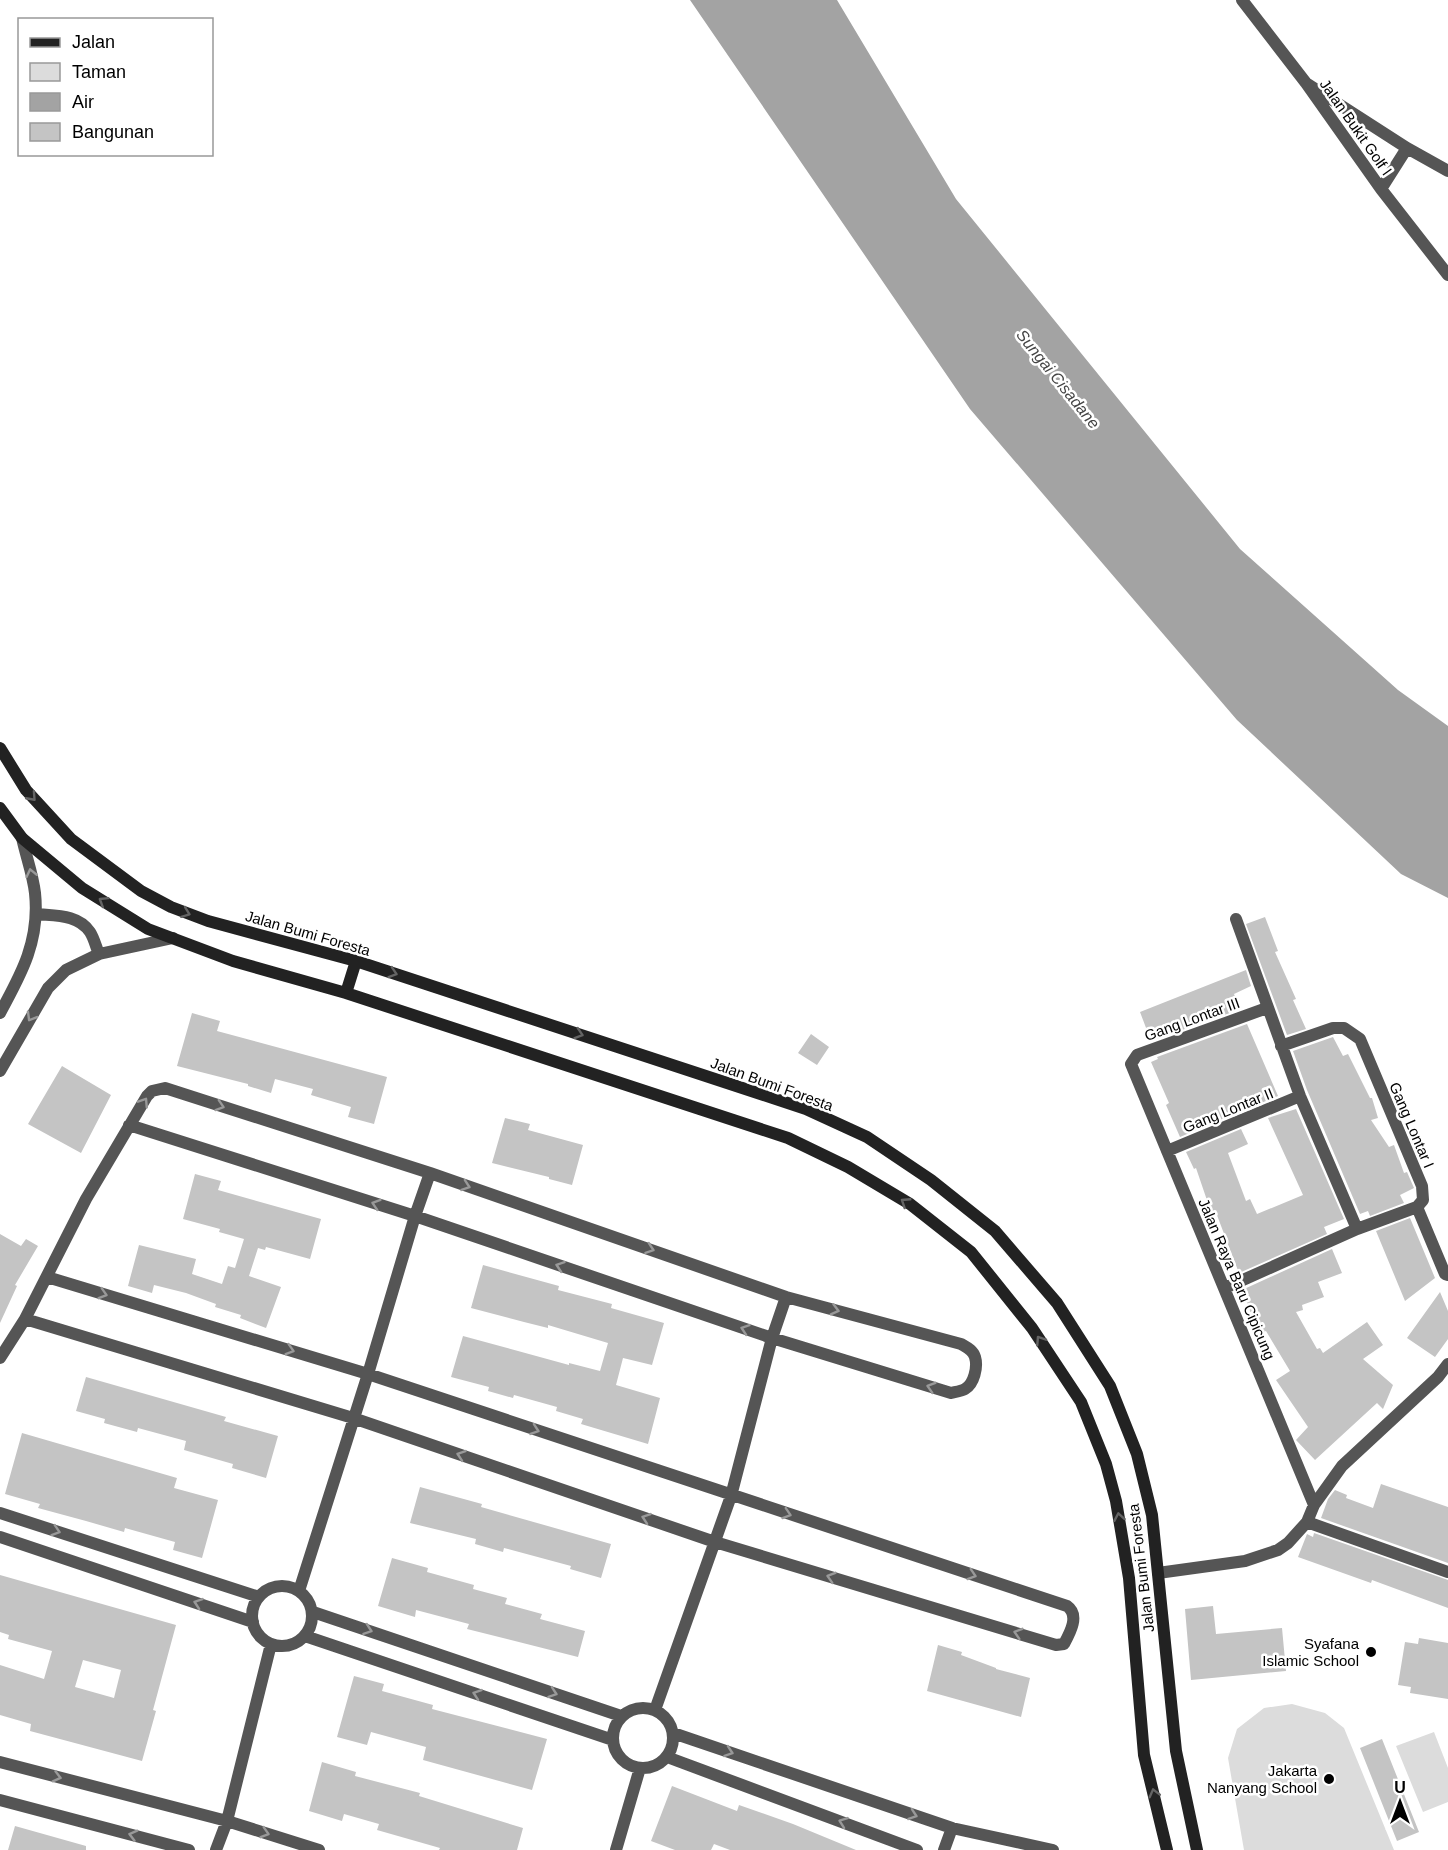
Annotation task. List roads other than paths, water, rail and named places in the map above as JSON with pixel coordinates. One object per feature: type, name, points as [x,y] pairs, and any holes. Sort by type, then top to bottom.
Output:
[{"type":"main road","name":"Jalan Bumi Foresta","points":[[0,748],[26,790],[71,839],[141,891],[171,907],[208,921],[356,961],[806,1109],[867,1137],[931,1180],[995,1231],[1057,1303],[1110,1386],[1137,1454],[1152,1515],[1176,1751],[1197,1850]]},
{"type":"main road","name":"Jalan Bumi Foresta","points":[[0,808],[22,838],[82,888],[148,929],[233,961],[346,993],[788,1138],[848,1167],[910,1204],[971,1252],[1032,1328],[1081,1402],[1106,1464],[1116,1501],[1129,1578],[1144,1755],[1167,1850]]},
{"type":"main road","points":[[346,993],[356,961]]},
{"type":"street","name":"Jalan Bukit Golf I","points":[[1242,0],[1306,83],[1381,189],[1448,274]]},
{"type":"street","name":"Jalan Bukit Golf I","points":[[1306,83],[1407,148],[1448,171]]},
{"type":"street","name":"Jalan Bukit Golf I","points":[[1381,189],[1407,148]]},
{"type":"street","points":[[0,1013],[23,971],[33,942],[36,914],[35,891],[22,838]]},
{"type":"street","points":[[36,914],[66,916],[80,922],[90,932],[99,954]]},
{"type":"street","points":[[1236,919],[1300,1096],[1357,1229]]},
{"type":"street","points":[[0,1071],[48,988],[66,970],[99,954],[173,938]]},
{"type":"street","name":"Gang Lontar III","points":[[1131,1064],[1137,1056],[1267,1008]]},
{"type":"street","name":"Gang Lontar I","points":[[1281,1046],[1333,1028],[1344,1028],[1360,1039],[1422,1186],[1424,1200],[1417,1207]]},
{"type":"street","name":"Jalan Raya Baru Cipicung","points":[[1131,1064],[1314,1505]]},
{"type":"street","points":[[0,1358],[25,1319],[86,1199],[129,1125],[152,1090],[165,1088],[430,1173],[786,1297],[961,1344],[969,1348],[975,1356],[973,1380],[966,1389],[951,1393],[772,1338],[415,1216],[129,1125]]},
{"type":"street","name":"Gang Lontar II","points":[[1167,1151],[1300,1096]]},
{"type":"street","points":[[299,1591],[430,1173]]},
{"type":"street","points":[[1225,1288],[1357,1229],[1417,1207],[1445,1274],[1448,1275]]},
{"type":"street","points":[[25,1319],[352,1419],[715,1542],[1056,1645],[1064,1644],[1071,1628],[1074,1617],[1067,1606],[368,1374],[47,1277]]},
{"type":"street","points":[[655,1710],[731,1496],[772,1338],[786,1297]]},
{"type":"street","points":[[1158,1573],[1245,1561],[1278,1550],[1288,1544],[1307,1522],[1314,1505],[1342,1466],[1438,1377],[1448,1364]]},
{"type":"street","points":[[0,1513],[259,1597]]},
{"type":"street","points":[[1307,1522],[1448,1572]]},
{"type":"street","points":[[0,1537],[253,1622]]},
{"type":"street","points":[[285,1586],[299,1591],[308,1600],[313,1612],[312,1624],[305,1636],[295,1644],[282,1646],[271,1644],[262,1638],[253,1622],[255,1605],[259,1597],[271,1588],[285,1586]]},
{"type":"street","points":[[313,1612],[621,1716]]},
{"type":"street","points":[[305,1636],[612,1740]]},
{"type":"street","points":[[216,1850],[226,1821],[271,1644]]},
{"type":"street","points":[[644,1707],[664,1716],[673,1733],[673,1746],[667,1757],[655,1766],[640,1768],[626,1763],[616,1753],[612,1740],[614,1727],[621,1716],[644,1707]]},
{"type":"street","points":[[673,1733],[952,1828],[1053,1850]]},
{"type":"street","points":[[667,1757],[917,1850]]},
{"type":"street","points":[[0,1762],[226,1821],[319,1850]]},
{"type":"street","points":[[616,1850],[640,1768]]},
{"type":"street","points":[[0,1800],[189,1850]]},
{"type":"street","points":[[944,1850],[952,1828]]},
{"type":"water","name":"Sungai Cisadane","points":[[690,0],[837,0],[956,199],[1240,549],[1398,690],[1448,726],[1448,898],[1401,874],[1237,720],[970,409]]},
{"type":"place","name":"Syafana Islamic School","points":[[1371,1652]]},
{"type":"place","name":"Jakarta Nanyang School","points":[[1329,1779]]}]
